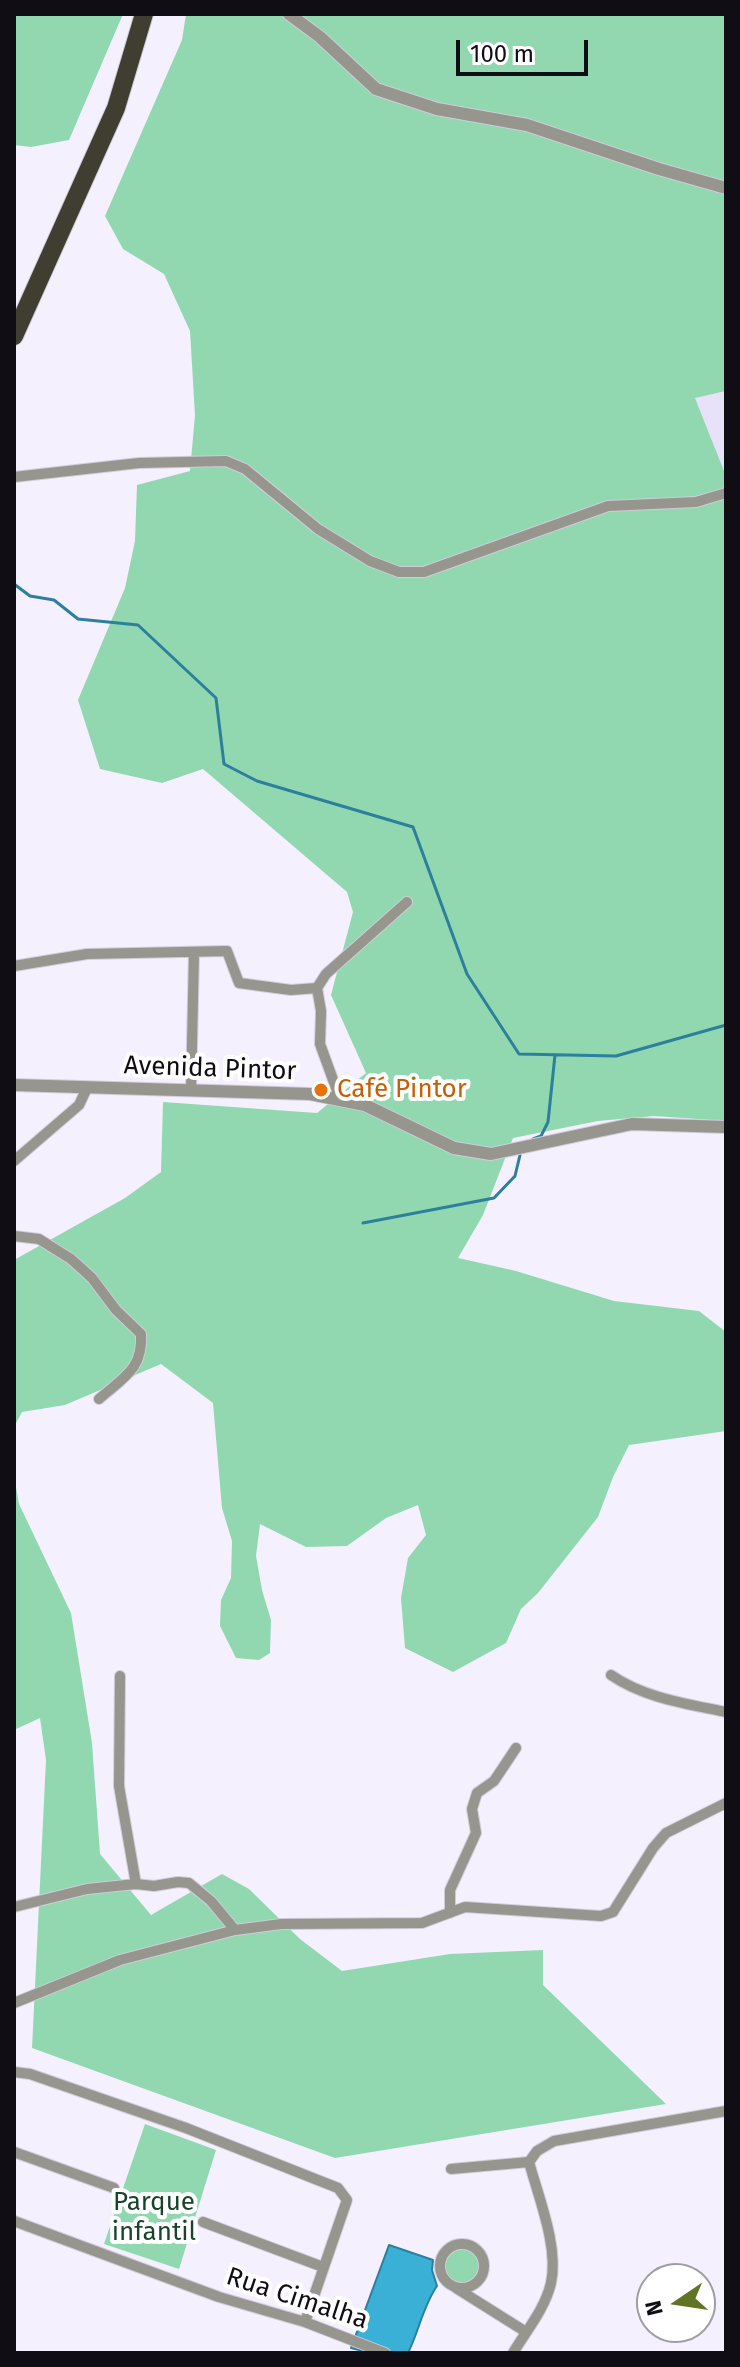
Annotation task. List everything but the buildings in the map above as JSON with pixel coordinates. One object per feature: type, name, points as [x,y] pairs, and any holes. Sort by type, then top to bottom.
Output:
[{"type":"highway","points":[[14,336],[116,108],[144,14]]},
{"type":"street","points":[[289,14],[320,37],[376,89],[437,109],[527,125],[726,188]]},
{"type":"street","points":[[14,477],[139,463],[226,461],[245,469],[318,529],[370,561],[399,572],[424,572],[608,506],[696,502],[726,493]]},
{"type":"street","points":[[340,1099],[320,1044],[321,1011],[317,988],[326,974],[407,902]]},
{"type":"street","points":[[14,966],[87,954],[227,951],[239,983],[291,990],[317,988]]},
{"type":"street","points":[[191,1091],[194,952]]},
{"type":"street","name":"Avenida Pintor","points":[[14,1085],[310,1094],[377,1110],[454,1148],[491,1154],[632,1124],[726,1127]]},
{"type":"street","points":[[14,1161],[79,1105],[87,1088]]},
{"type":"street","points":[[14,1236],[39,1239],[71,1259],[141,1334],[142,1351],[135,1368],[99,1399]]},
{"type":"street","points":[[611,1675],[621,1682],[667,1699],[726,1712]]},
{"type":"street","points":[[120,1676],[119,1786],[136,1884]]},
{"type":"street","points":[[450,1913],[450,1890],[476,1833],[472,1809],[477,1793],[494,1781],[516,1748]]},
{"type":"street","points":[[14,2003],[120,1960],[235,1930],[281,1924],[422,1923],[465,1907],[601,1916],[613,1912],[653,1848],[666,1833],[726,1803]]},
{"type":"street","points":[[14,1907],[87,1889],[189,1883],[211,1901],[235,1930]]},
{"type":"street","points":[[14,2084],[16,2072],[30,2074],[186,2128],[338,2188],[347,2200],[305,2322]]},
{"type":"street","points":[[451,2169],[529,2162],[537,2151],[554,2141],[726,2111]]},
{"type":"street","points":[[14,2152],[114,2188]]},
{"type":"street","points":[[513,2353],[541,2310],[551,2281],[551,2243],[529,2162]]},
{"type":"street","name":"Rua Cimalha","points":[[14,2221],[219,2297],[305,2322],[385,2353]]},
{"type":"street","points":[[203,2222],[323,2267]]},
{"type":"street","points":[[449,2284],[463,2288],[481,2277],[483,2263],[477,2250],[471,2246],[456,2245],[444,2252],[441,2273],[449,2284],[526,2332]]},
{"type":"shaded area","points":[[726,391],[726,476],[695,398]]},
{"type":"green space","points":[[14,14],[123,14],[69,140],[31,147],[14,145]]},
{"type":"green space","points":[[186,14],[726,14],[726,391],[695,398],[726,476],[726,1121],[654,1116],[598,1121],[513,1138],[483,1215],[458,1258],[516,1271],[614,1301],[699,1311],[726,1332],[726,1431],[629,1445],[598,1517],[538,1593],[521,1609],[506,1643],[453,1672],[405,1648],[401,1598],[408,1558],[426,1535],[418,1505],[386,1518],[347,1546],[306,1547],[260,1524],[256,1556],[271,1620],[270,1653],[259,1660],[236,1658],[220,1626],[221,1600],[231,1578],[232,1541],[222,1508],[213,1403],[161,1364],[65,1405],[22,1412],[14,1427],[14,1260],[125,1198],[161,1172],[163,1102],[317,1113],[366,1073],[331,995],[353,912],[347,892],[203,769],[162,783],[100,769],[78,700],[125,588],[135,541],[137,485],[190,471],[195,415],[190,331],[164,274],[123,249],[105,216],[182,40]]},
{"type":"green space","points":[[14,1476],[19,1504],[71,1613],[92,1743],[100,1854],[151,1915],[222,1874],[249,1889],[300,1939],[342,1971],[450,1954],[543,1950],[543,1985],[666,2104],[335,2158],[32,2048],[46,1760],[40,1718],[14,1730]]},
{"type":"green space","name":"Parque infantil","points":[[145,2124],[216,2150],[179,2269],[104,2244]]},
{"type":"green space","points":[[462,2249],[474,2254],[479,2266],[474,2278],[462,2283],[450,2278],[445,2266],[450,2254]]},
{"type":"water","points":[[389,2245],[433,2260],[432,2270],[437,2286],[408,2353],[371,2353],[351,2348]]},
{"type":"waterway","points":[[14,584],[30,596],[54,600],[78,619],[138,625],[216,698],[224,764],[257,781],[413,827],[467,974],[519,1054],[616,1056],[726,1025]]},
{"type":"waterway","points":[[533,1139],[541,1136],[548,1122],[555,1055]]},
{"type":"waterway","points":[[363,1223],[494,1198],[515,1176],[520,1155]]},
{"type":"place","name":"Café Pintor","points":[[321,1090]]}]
